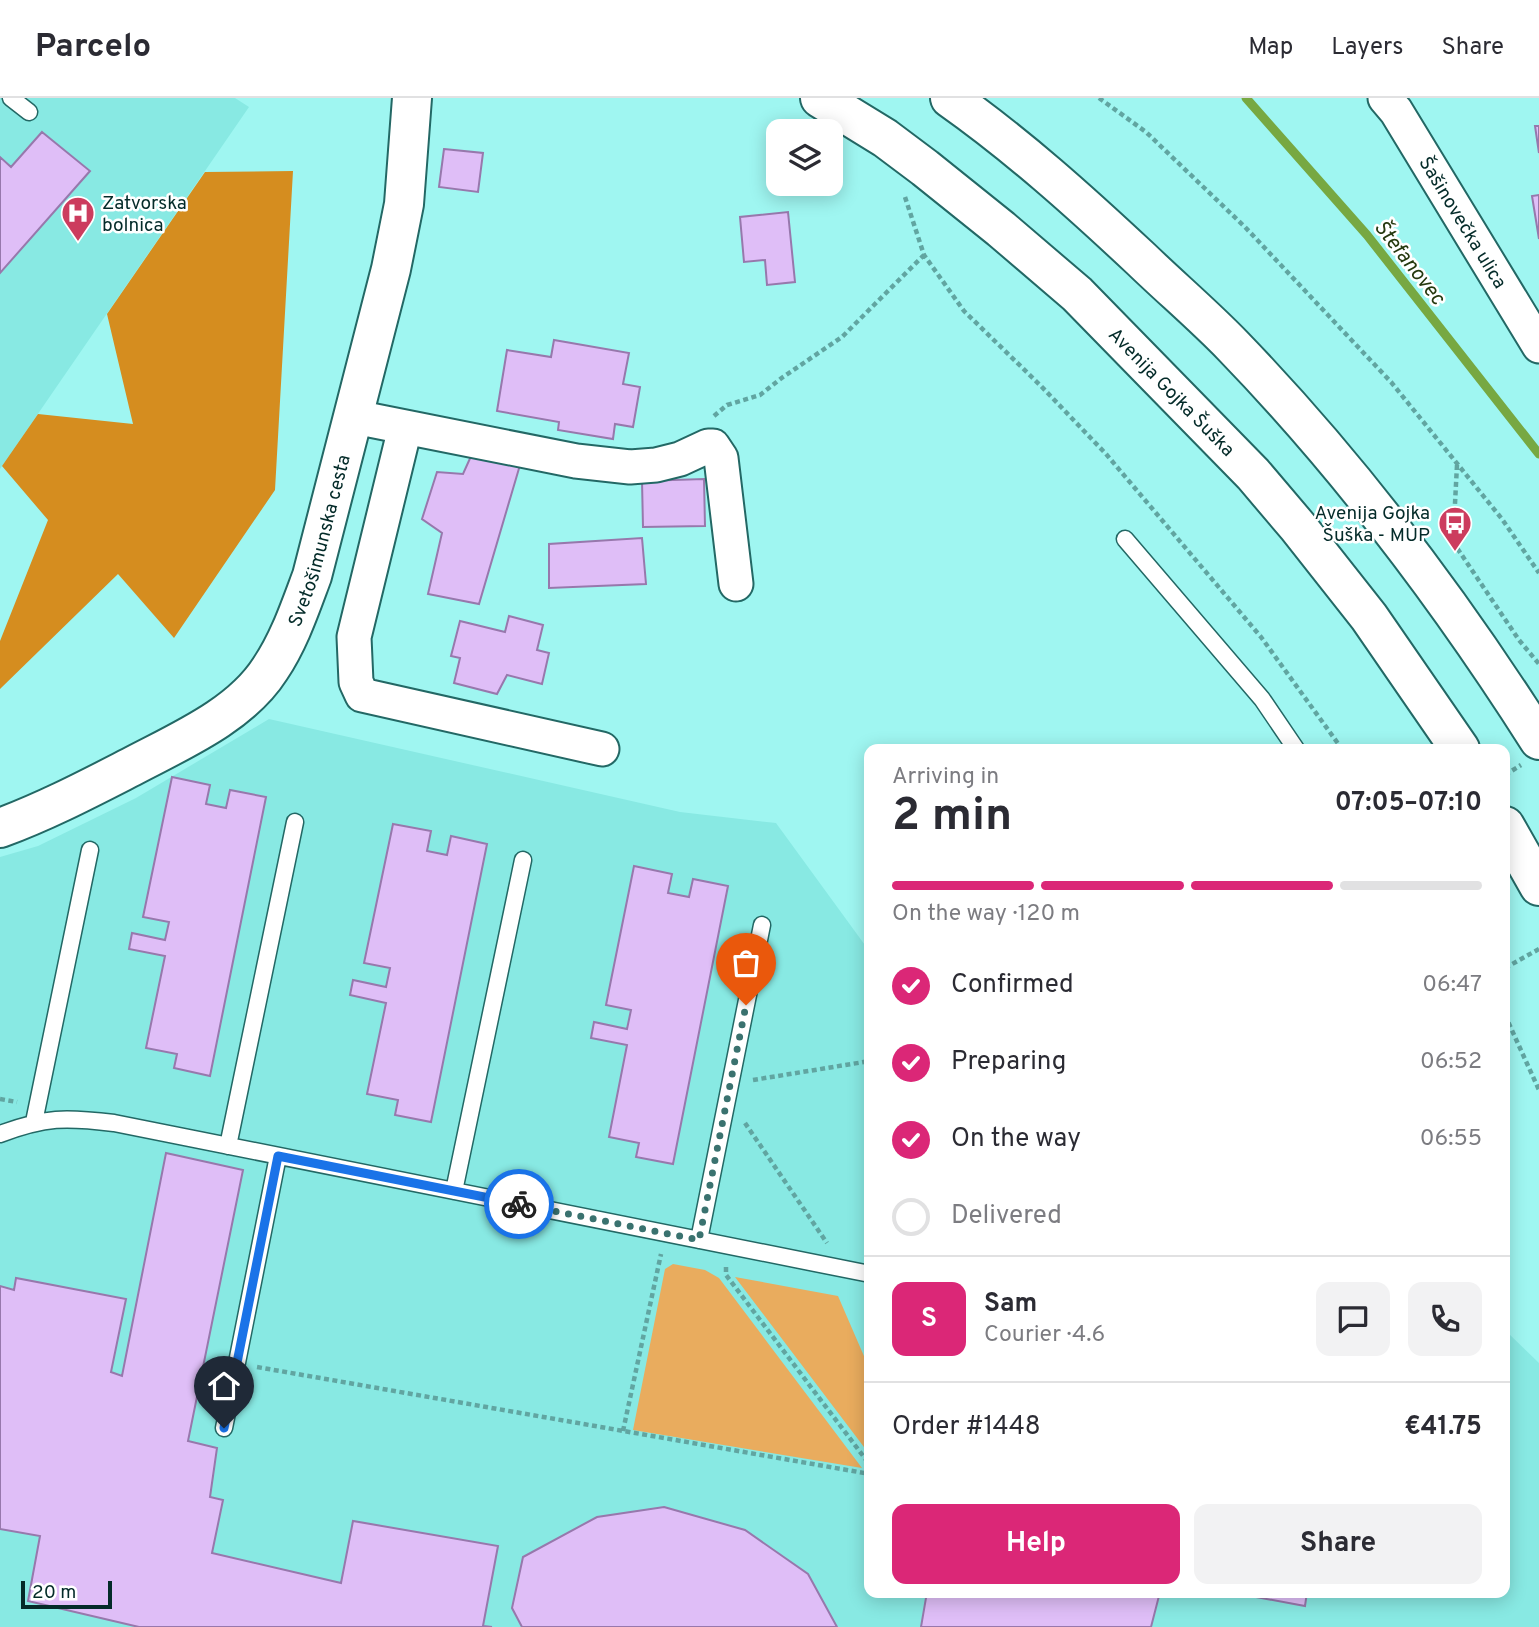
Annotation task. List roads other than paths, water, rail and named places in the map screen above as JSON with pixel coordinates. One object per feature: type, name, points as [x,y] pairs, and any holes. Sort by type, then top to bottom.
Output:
[{"type":"main road","name":"Svetošimunska cesta","points":[[0,828],[44,811],[204,729],[243,699],[270,671],[294,624],[312,576],[354,419],[404,204],[412,98]]},
{"type":"main road","name":"Avenija Gojka Šuška","points":[[820,98],[885,138],[925,168],[1077,294],[1253,474],[1298,527],[1369,617],[1457,744]]},
{"type":"main road","points":[[950,98],[1084,206],[1250,365],[1311,432],[1387,525],[1451,609],[1539,740]]},
{"type":"main road","points":[[1510,835],[1530,869]]},
{"type":"street","name":"Šašinovečka ulica","points":[[1385,98],[1396,111],[1539,346]]},
{"type":"street","points":[[354,419],[576,461],[630,467],[656,465],[713,446],[721,457],[736,584]]},
{"type":"street","points":[[405,428],[354,638],[356,682],[362,695],[602,749]]},
{"type":"lane","points":[[11,98],[29,112]]},
{"type":"lane","points":[[1125,539],[1262,699],[1293,744]]},
{"type":"lane","points":[[228,1146],[295,822]]},
{"type":"lane","points":[[34,1122],[90,850]]},
{"type":"lane","points":[[454,1191],[523,860]]},
{"type":"lane","points":[[699,1240],[762,925]]},
{"type":"lane","points":[[0,1134],[34,1122],[60,1119],[95,1121],[864,1273]]},
{"type":"lane","points":[[224,1428],[278,1156]]},
{"type":"waterway","name":"Štefanovec","points":[[1246,98],[1367,235],[1539,454]]},
{"type":"place","name":"Zatvorska bolnica","points":[[78,243]]},
{"type":"place","name":"Avenija Gojka Šuška - MUP","points":[[1455,553]]}]
